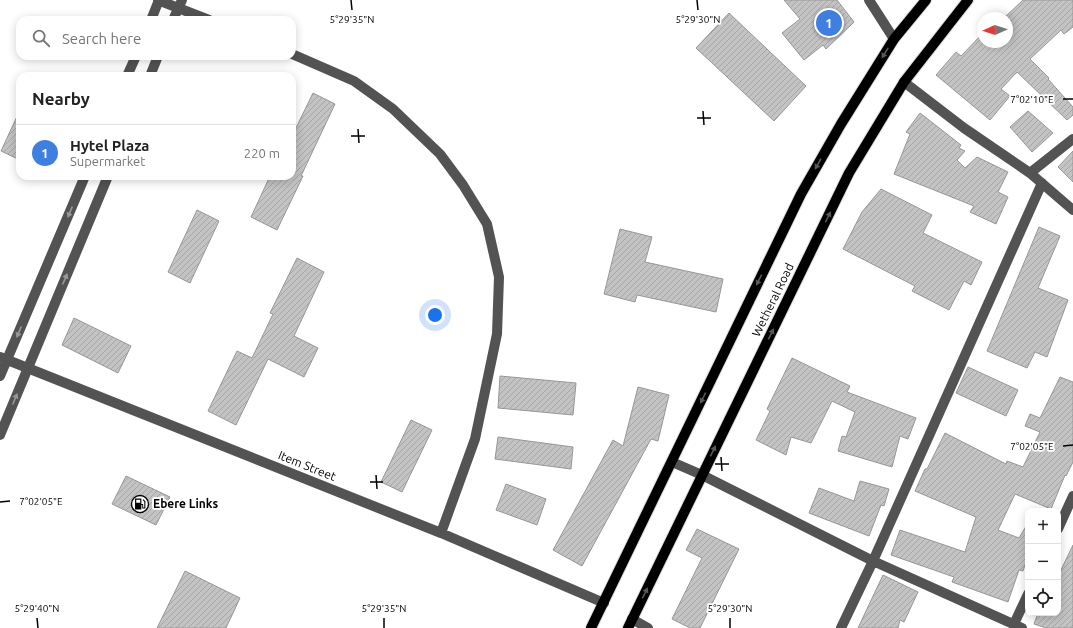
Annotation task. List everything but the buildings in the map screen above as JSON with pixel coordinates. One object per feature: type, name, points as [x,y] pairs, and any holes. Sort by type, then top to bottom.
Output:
[{"type":"main road","name":"Wetheral Road","points":[[591,628],[801,194],[841,124],[894,39],[926,0]]},
{"type":"main road","name":"Wetheral Road","points":[[630,624],[849,173],[904,82],[968,0]]},
{"type":"street","points":[[153,16],[159,0],[180,4],[202,16]]},
{"type":"street","points":[[869,0],[894,39]]},
{"type":"street","points":[[175,16],[180,4]]},
{"type":"street","points":[[296,56],[354,81],[393,109],[440,154],[463,185],[487,224],[499,277],[497,334],[475,439],[441,533]]},
{"type":"street","points":[[129,72],[134,60]]},
{"type":"street","points":[[152,72],[156,60]]},
{"type":"street","points":[[904,82],[964,128],[1030,173],[1073,210]]},
{"type":"street","points":[[1030,173],[1073,139]]},
{"type":"street","points":[[0,376],[3,359],[83,180]]},
{"type":"street","points":[[0,436],[106,180]]},
{"type":"street","points":[[841,628],[1042,183]]},
{"type":"street","name":"Item Street","points":[[3,359],[441,533],[604,602]]},
{"type":"street","points":[[672,462],[702,475],[872,561],[1018,626],[1025,604]]},
{"type":"street","points":[[1061,522],[1073,496]]},
{"type":"street","points":[[630,624],[648,628]]},
{"type":"place","name":"Hytel Plaza","points":[[829,23]]},
{"type":"place","name":"Ebere Links","points":[[140,504]]}]
